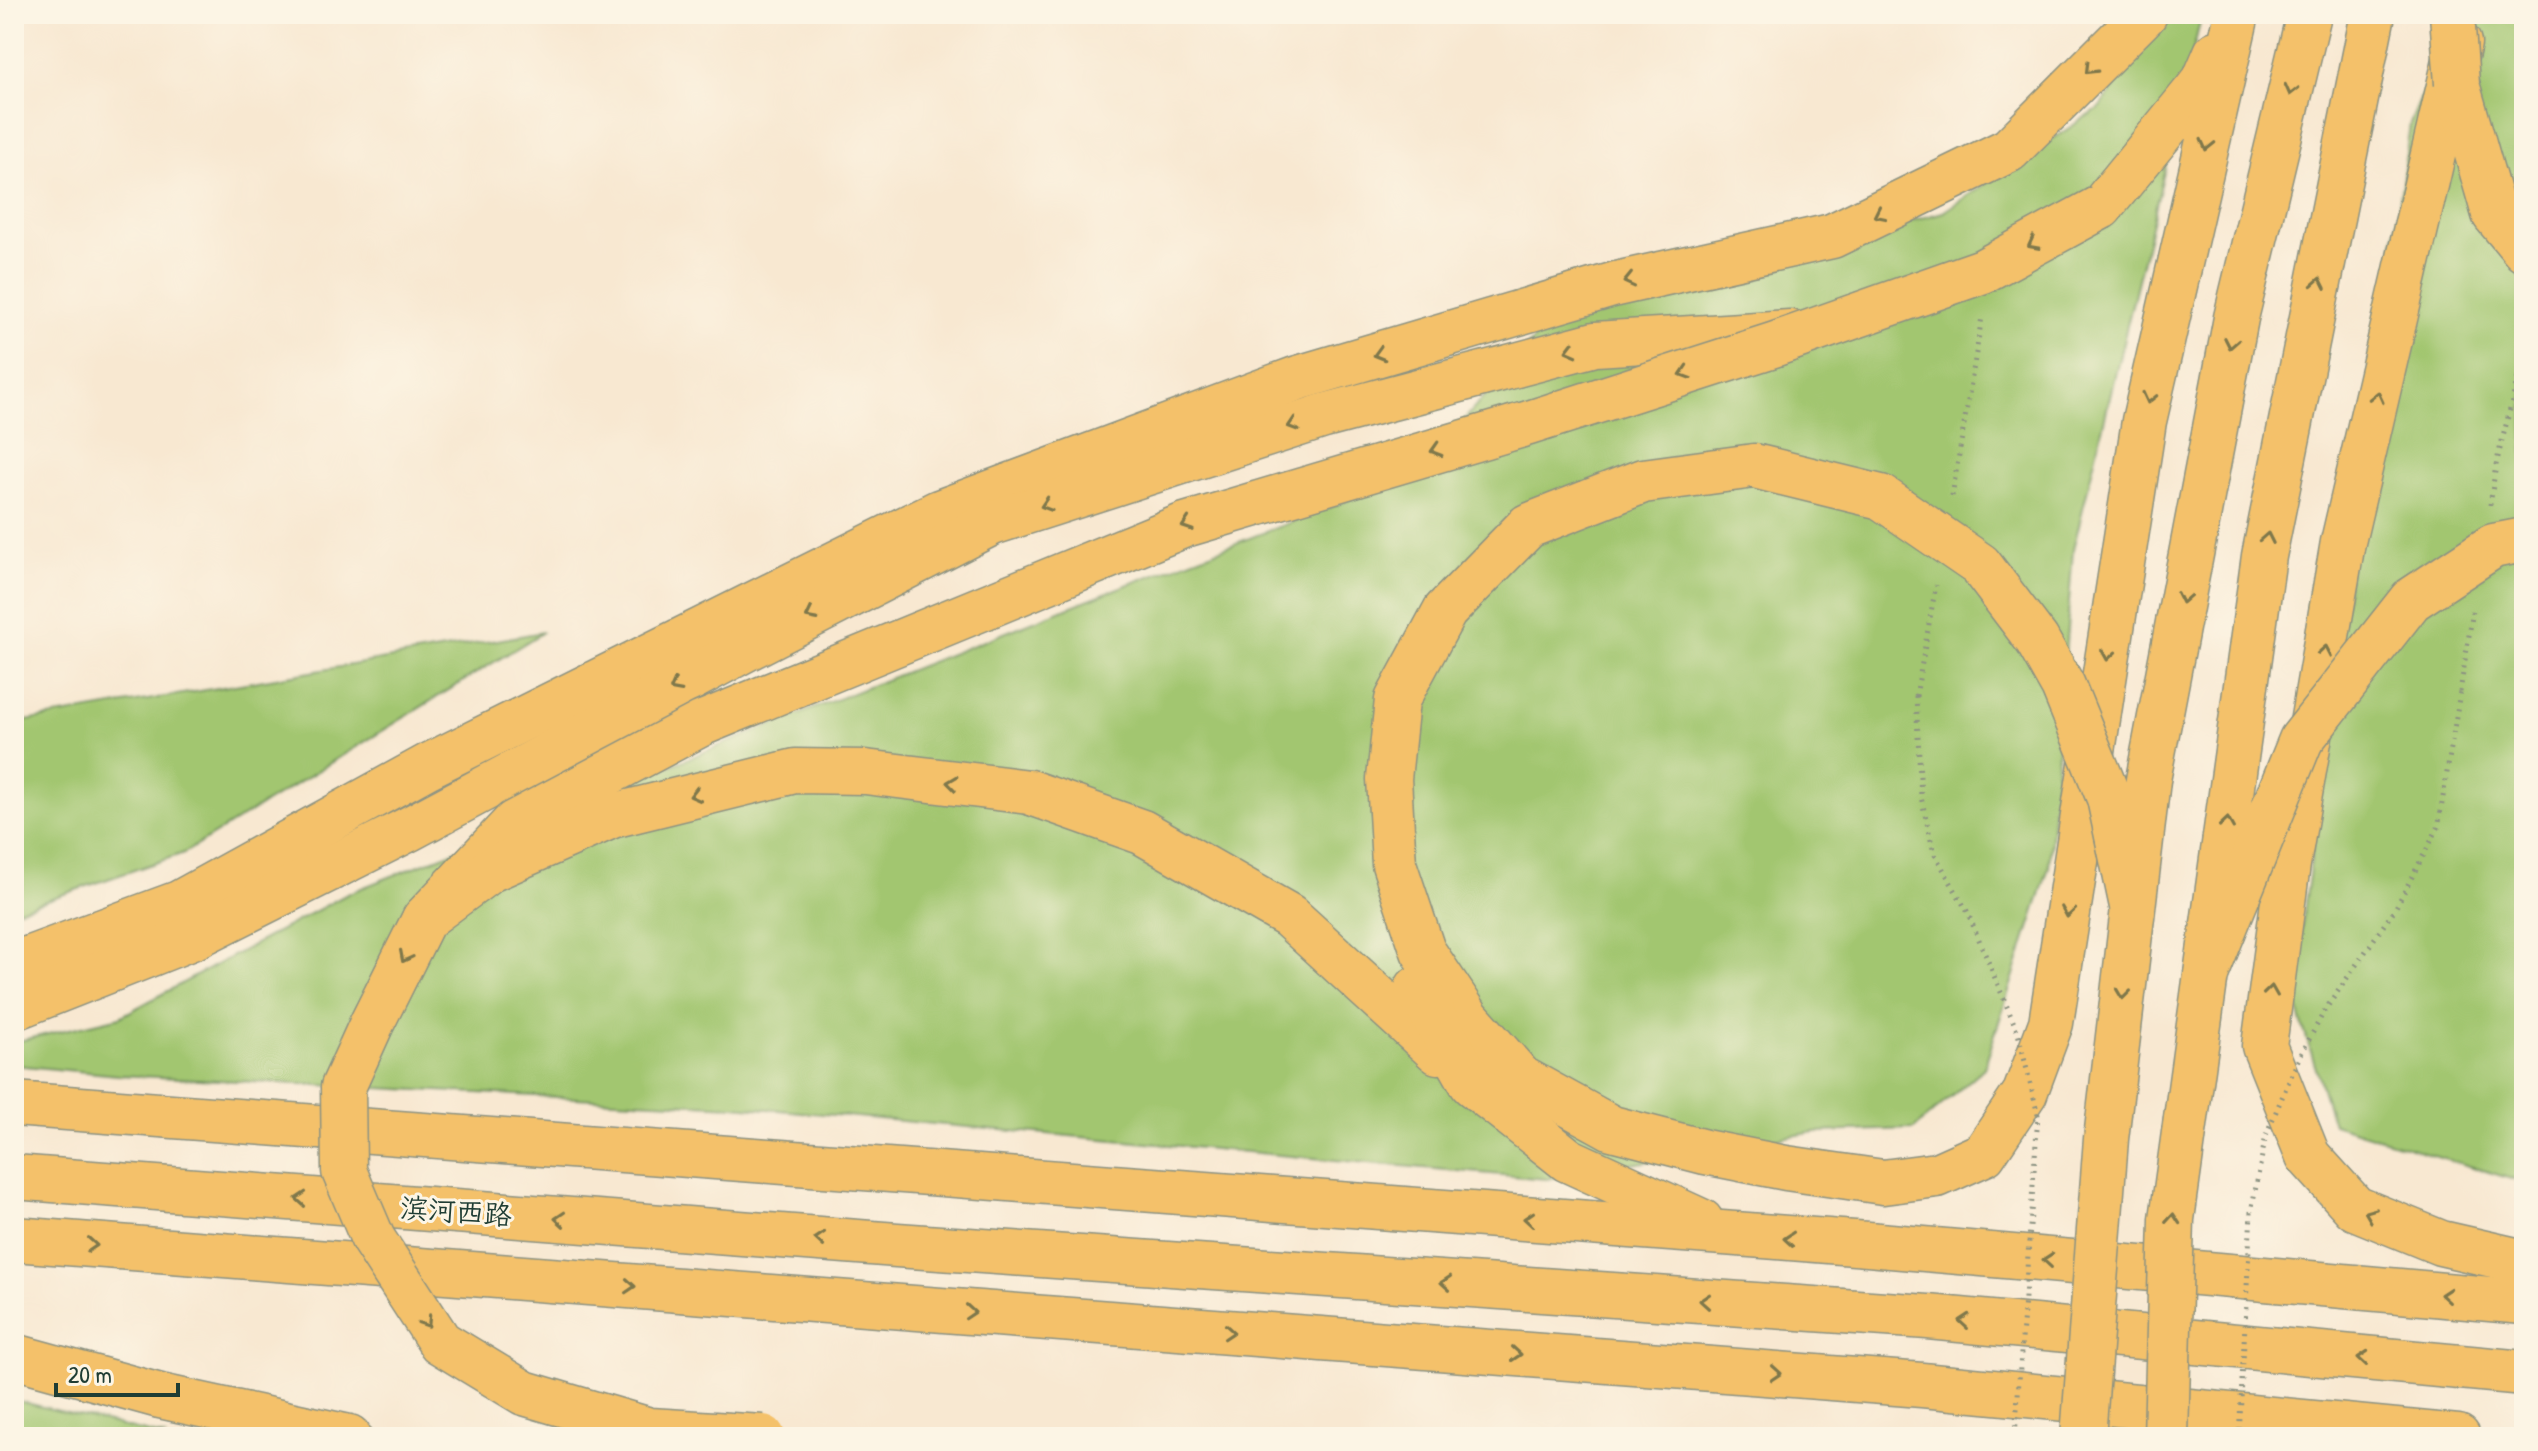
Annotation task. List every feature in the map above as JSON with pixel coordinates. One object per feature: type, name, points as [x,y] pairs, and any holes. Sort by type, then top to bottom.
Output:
[{"type":"main road","points":[[14,964],[179,903],[428,766],[939,512],[1298,378],[1616,284],[1832,236],[2009,150],[2145,14]]},
{"type":"main road","points":[[763,1437],[650,1430],[524,1393],[440,1342],[373,1239],[344,1171],[343,1087],[424,919],[514,823],[703,723],[1185,525],[1529,423],[1816,330],[1983,271],[2101,207],[2204,81],[2235,14]]},
{"type":"main road","points":[[1389,779],[1394,864],[1423,951],[1468,1018],[1521,1078],[1612,1128],[1705,1152],[1786,1168],[1883,1182],[1937,1175],[1984,1154],[2025,1093],[2051,1023],[2144,421],[2235,14]]},
{"type":"main road","points":[[2083,1437],[2106,1139],[2148,780],[2236,318],[2309,14]]},
{"type":"main road","points":[[2166,1437],[2172,1219],[2264,556],[2373,14]]},
{"type":"main road","points":[[2452,14],[2457,84],[2494,214],[2524,250]]},
{"type":"main road","points":[[2466,14],[2343,542],[2288,864],[2264,1046],[2308,1156],[2355,1208],[2441,1243],[2524,1262]]},
{"type":"main road","points":[[14,1008],[194,937],[409,829],[744,650],[992,523],[1324,416],[1595,344],[1816,330]]},
{"type":"main road","points":[[1472,1084],[1419,994],[1393,896],[1389,779],[1397,700],[1445,611],[1528,526],[1643,481],[1754,466],[1881,497],[1980,565],[2037,640],[2063,686],[2109,798],[2133,911]]},
{"type":"main road","points":[[2207,972],[2301,740],[2411,600],[2493,546],[2524,540]]},
{"type":"main road","points":[[424,919],[490,870],[612,816],[795,771],[865,772],[1029,792],[1142,832],[1289,916],[1472,1084],[1568,1160],[1728,1234]]},
{"type":"main road","points":[[14,1104],[1728,1234],[2524,1302]]},
{"type":"main road","name":"滨河西路","points":[[14,1177],[897,1245],[1928,1317],[2524,1373]]},
{"type":"main road","points":[[14,1239],[1971,1389],[2458,1437]]},
{"type":"main road","points":[[14,1356],[160,1396],[349,1437]]},
{"type":"main road","points":[[1971,1389],[2099,1437]]},
{"type":"path","points":[[1951,501],[1984,304]]},
{"type":"path","points":[[1937,576],[1916,696],[1921,797],[1934,853],[1967,911],[2018,1033],[2038,1115],[2015,1437]]},
{"type":"path","points":[[2239,1437],[2251,1212],[2266,1135],[2298,1060],[2325,1010],[2395,909],[2438,828],[2460,692]]},
{"type":"green space","points":[[2170,14],[2202,14],[2073,550],[2049,867],[1984,1068],[1914,1129],[1815,1132],[1547,1179],[734,1106],[118,1075],[14,1065],[14,1042],[120,1017],[349,893],[1087,600],[1417,474],[1551,320],[1943,212],[2099,108]]},
{"type":"green space","points":[[2455,14],[2524,14],[2524,1183],[2333,1124],[2293,994],[2410,124]]},
{"type":"green space","points":[[543,632],[184,853],[14,911],[14,723]]},
{"type":"green space","points":[[14,1400],[166,1437],[14,1437]]}]
